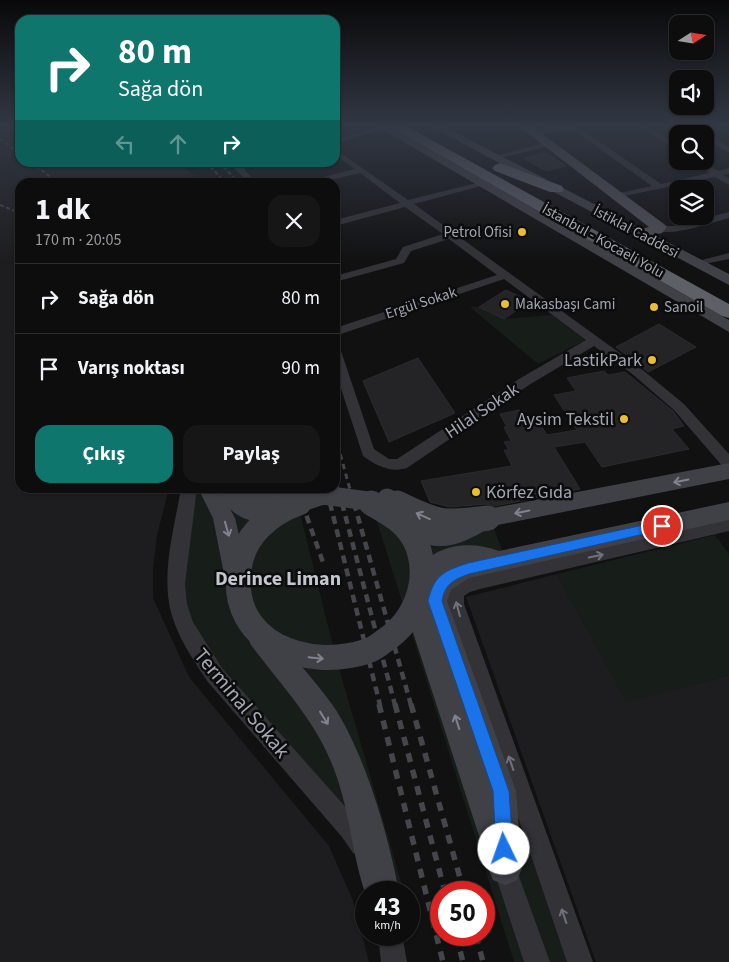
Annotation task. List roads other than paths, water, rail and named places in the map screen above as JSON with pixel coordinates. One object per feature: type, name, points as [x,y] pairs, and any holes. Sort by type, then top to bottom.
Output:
[{"type":"highway","name":"İstanbul - Kocaeli Yolu","points":[[470,172],[729,312]]},
{"type":"highway","points":[[512,172],[729,294]]},
{"type":"highway","points":[[518,172],[556,189]]},
{"type":"main road","points":[[463,172],[729,327]]},
{"type":"main road","points":[[585,172],[658,224],[652,230],[630,228]]},
{"type":"main road","name":"İstiklal Caddesi","points":[[556,189],[729,280]]},
{"type":"main road","points":[[501,194],[506,203],[729,336]]},
{"type":"main road","points":[[340,485],[368,491],[431,520],[451,523],[488,518],[729,471]]},
{"type":"main road","points":[[211,493],[224,518],[236,574]]},
{"type":"main road","points":[[229,493],[243,509],[252,514],[278,510],[307,498],[340,495],[363,499],[382,507],[422,536],[438,539],[456,535],[488,518]]},
{"type":"main road","points":[[230,493],[248,500],[268,498],[288,493]]},
{"type":"main road","points":[[278,510],[262,522],[249,537],[240,555],[236,574],[236,591],[242,608],[251,624],[311,698],[335,736],[352,778],[379,881]]},
{"type":"main road","points":[[505,868],[501,791],[435,601],[438,588],[447,577],[468,568],[729,523]]},
{"type":"main road","points":[[405,525],[420,550],[421,617],[505,868]]},
{"type":"main road","points":[[251,624],[262,636],[293,653],[329,659],[348,656],[374,647],[396,633],[411,616],[422,587],[439,561],[463,554],[508,560]]},
{"type":"street","points":[[330,178],[354,172]]},
{"type":"street","points":[[364,172],[595,340],[679,407],[729,464]]},
{"type":"street","points":[[638,172],[658,186]]},
{"type":"street","points":[[712,172],[729,182]]},
{"type":"street","points":[[618,196],[725,172]]},
{"type":"street","points":[[340,222],[482,183]]},
{"type":"street","points":[[652,230],[673,229],[729,215]]},
{"type":"street","points":[[340,278],[400,261],[406,249],[451,235]]},
{"type":"street","points":[[695,263],[729,256]]},
{"type":"street","name":"Ergül Sokak","points":[[340,330],[507,275]]},
{"type":"street","name":"Hilal Sokak","points":[[340,366],[368,452],[386,465],[402,464],[524,382],[595,340]]},
{"type":"street","name":"Terminal Sokak","points":[[189,493],[176,563],[177,606],[185,629],[214,675],[350,829],[362,847],[377,881]]},
{"type":"street","points":[[580,962],[455,604],[456,593],[464,586],[480,581],[729,523]]},
{"type":"street","points":[[505,868],[537,962]]},
{"type":"street","points":[[392,946],[394,962]]},
{"type":"railway","points":[[44,172],[52,178]]},
{"type":"railway","points":[[215,172],[221,178]]},
{"type":"railway","points":[[228,172],[234,178]]},
{"type":"railway","points":[[0,205],[15,211]]},
{"type":"railway","points":[[340,453],[354,504]]},
{"type":"railway","points":[[299,493],[303,504]]},
{"type":"railway","points":[[327,493],[330,504]]},
{"type":"railway","points":[[339,493],[342,504]]},
{"type":"railway","points":[[302,503],[324,565]]},
{"type":"railway","points":[[330,503],[380,705]]},
{"type":"railway","points":[[342,503],[395,705]]},
{"type":"railway","points":[[354,503],[411,705]]},
{"type":"railway","points":[[379,704],[443,962]]},
{"type":"railway","points":[[395,704],[442,881]]},
{"type":"railway","points":[[411,704],[461,881]]},
{"type":"railway","points":[[459,946],[463,962]]},
{"type":"railway","points":[[479,946],[483,962]]},
{"type":"place","name":"Petrol Ofisi","points":[[522,232]]},
{"type":"place","name":"Makasbaşı Cami","points":[[505,304]]},
{"type":"place","name":"Sanoil","points":[[654,307]]},
{"type":"place","name":"LastikPark","points":[[652,360]]},
{"type":"place","name":"Aysim Tekstil","points":[[624,419]]},
{"type":"place","name":"Körfez Gıda","points":[[476,492]]},
{"type":"district","name":"Derince Liman","points":[[278,579]]}]
